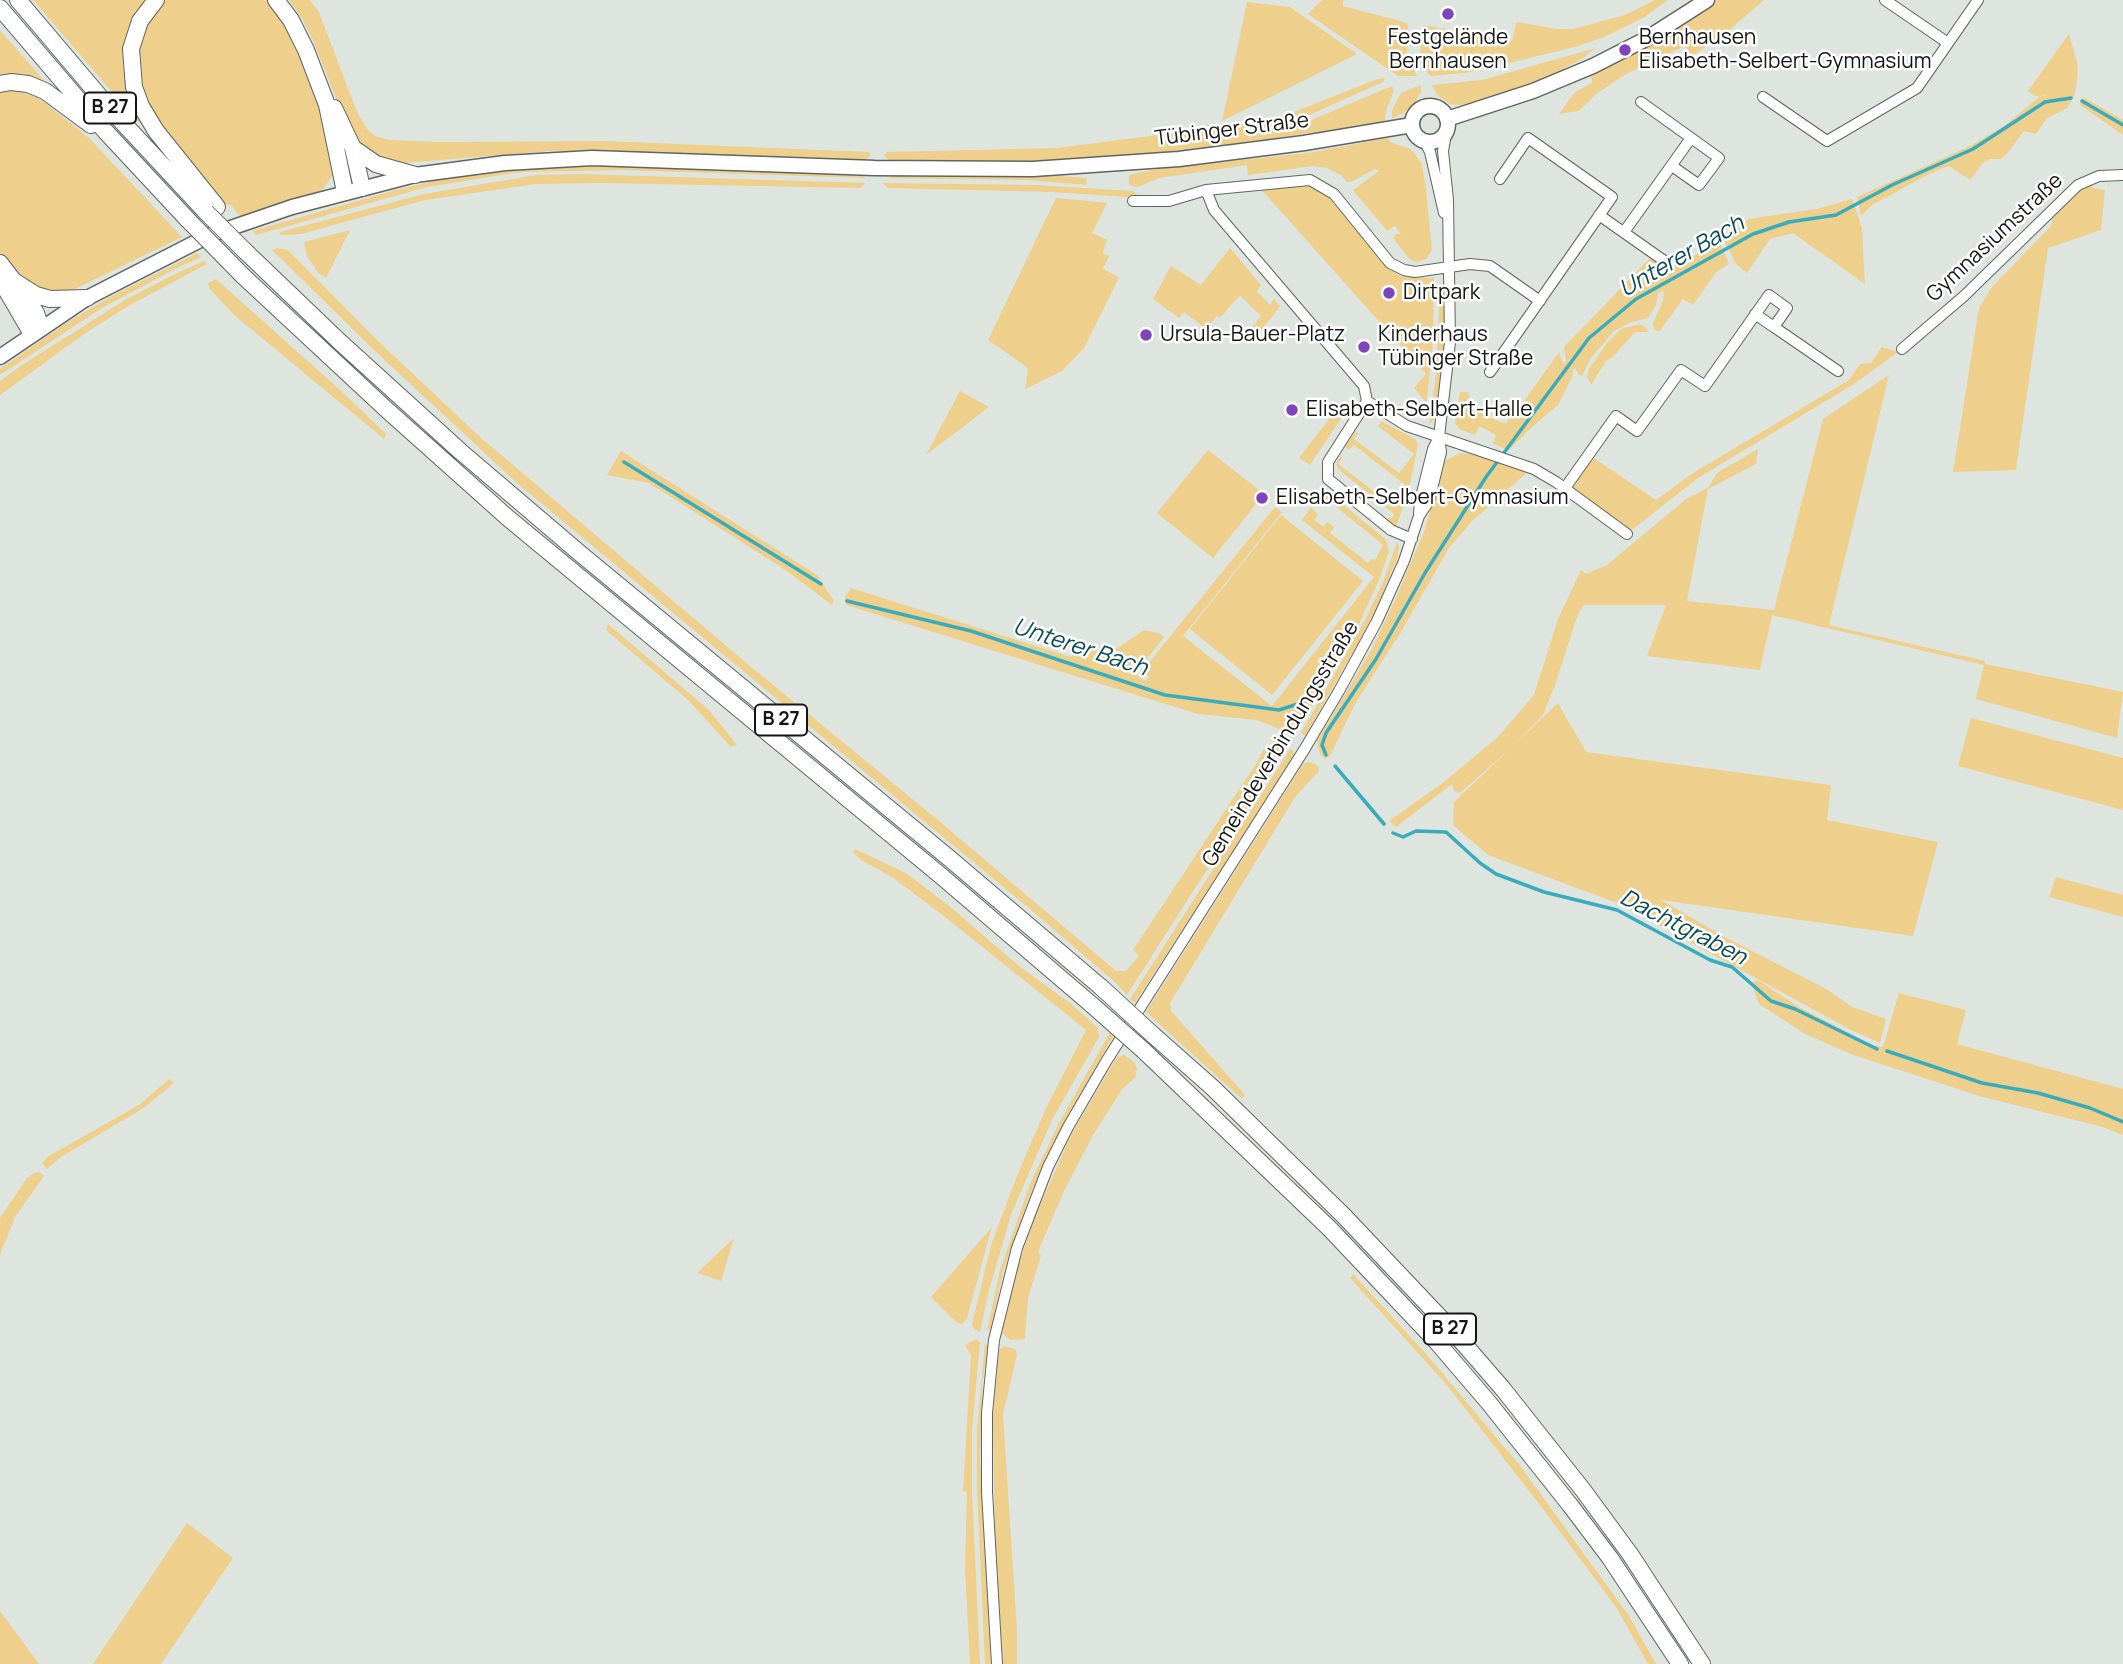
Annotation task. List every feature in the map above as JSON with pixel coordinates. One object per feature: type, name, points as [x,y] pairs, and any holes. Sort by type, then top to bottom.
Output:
[{"type":"highway","name":"B 27","points":[[18,0],[112,111],[212,210],[244,250],[358,359],[582,555],[1102,988],[1222,1096],[1344,1216],[1460,1339],[1503,1389],[1583,1490],[1637,1565],[1702,1664]]},
{"type":"highway","points":[[156,0],[141,21],[131,49],[134,87],[141,106],[156,131],[212,210]]},
{"type":"highway","points":[[276,0],[291,20],[306,50],[327,105],[345,192]]},
{"type":"highway","points":[[284,0],[297,16],[313,47],[333,106],[353,148],[362,188]]},
{"type":"highway","name":"B 27","points":[[0,8],[106,132],[188,220],[243,276],[387,410],[518,526],[940,875],[1143,1049],[1330,1228],[1489,1403],[1609,1558],[1680,1664]]},
{"type":"highway","points":[[0,84],[28,84],[45,91],[84,122],[106,132]]},
{"type":"highway","points":[[353,148],[376,164],[415,175]]},
{"type":"highway","points":[[0,263],[37,331]]},
{"type":"highway","points":[[7,280],[50,299],[87,299]]},
{"type":"main road","points":[[1446,126],[1593,66],[1646,39],[1707,0]]},
{"type":"main road","points":[[1431,106],[1444,112],[1446,126],[1440,139],[1425,142],[1413,133],[1412,125],[1417,111],[1431,106]]},
{"type":"main road","name":"Tübinger Straße","points":[[0,357],[87,299],[210,235],[345,192],[415,175],[505,163],[592,158],[875,168],[1055,168],[1180,159],[1304,143],[1412,125]]},
{"type":"street","points":[[1885,0],[1948,43]]},
{"type":"street","points":[[1763,97],[1827,141],[1917,88],[1978,0]]},
{"type":"street","points":[[1641,102],[1719,158],[1699,185],[1671,166]]},
{"type":"street","name":"Gemeindeverbindungsstraße","points":[[998,1664],[986,1458],[988,1390],[994,1340],[1017,1248],[1032,1205],[1068,1127],[1107,1060],[1339,691],[1377,621],[1412,539],[1419,516],[1422,489],[1439,437],[1450,342],[1448,200],[1443,151],[1446,126]]},
{"type":"street","points":[[1490,372],[1612,197],[1528,138],[1500,179]]},
{"type":"street","points":[[1624,232],[1691,138]]},
{"type":"street","name":"Gemeindeverbindungsstraße","points":[[1425,142],[1430,152],[1447,227]]},
{"type":"street","name":"Gymnasiumstraße","points":[[1902,349],[1964,296],[2078,185],[2099,176],[2123,175]]},
{"type":"street","points":[[1133,201],[1169,201],[1206,190],[1310,180],[1334,194],[1390,263],[1415,272],[1470,264],[1490,266],[1540,301]]},
{"type":"street","points":[[1206,190],[1214,210],[1361,381],[1366,391],[1367,401],[1328,462],[1328,479],[1391,530],[1412,539]]},
{"type":"street","points":[[1599,215],[1663,260]]},
{"type":"street","points":[[1565,488],[1616,416],[1637,431],[1681,370],[1705,386],[1769,295],[1787,308],[1774,327]]},
{"type":"street","points":[[1755,314],[1838,371]]},
{"type":"street","points":[[1367,401],[1406,426],[1520,463],[1546,475],[1627,534]]},
{"type":"shaded area","points":[[33,0],[148,0],[129,29],[123,55],[124,76],[130,98],[141,120],[138,122]]},
{"type":"shaded area","points":[[164,0],[268,0],[273,5],[288,23],[322,107],[336,171],[323,189],[290,204],[242,219],[232,206],[223,203],[161,128],[140,86],[137,52],[139,39],[153,11]]},
{"type":"shaded area","points":[[289,0],[310,0],[319,12],[357,112],[367,129],[375,136],[390,140],[439,142],[606,141],[869,152],[871,156],[861,161],[549,151],[392,164],[374,157],[360,145],[337,101],[313,40]]},
{"type":"shaded area","points":[[1322,0],[1343,0],[1343,6],[1408,25],[1407,54],[1417,76],[1398,76],[1308,14]]},
{"type":"shaded area","points":[[1655,0],[1668,0],[1643,18],[1602,38],[1492,67],[1431,76],[1420,55],[1423,25],[1512,41],[1516,23],[1519,22],[1556,29],[1573,29],[1625,15]]},
{"type":"shaded area","points":[[1718,0],[1764,0],[1726,33],[1692,56],[1685,46],[1626,74],[1596,94],[1579,111],[1559,114],[1575,92],[1592,83],[1592,78],[1588,75],[1649,45]]},
{"type":"shaded area","points":[[1247,2],[1290,7],[1357,54],[1222,121]]},
{"type":"shaded area","points":[[0,30],[47,84],[0,84]]},
{"type":"shaded area","points":[[2069,34],[2078,74],[2074,97],[2067,108],[2047,118],[2036,134],[2024,131],[2007,154],[2001,159],[1990,159],[1983,163],[1970,180],[1949,166],[1872,205],[1861,216],[1857,197],[1970,146],[2004,126],[2038,98],[2047,94],[2038,97],[2028,91]]},
{"type":"shaded area","points":[[1596,48],[1564,68],[1565,72],[1482,101],[1450,104],[1437,95],[1432,85],[1482,80]]},
{"type":"shaded area","points":[[1385,78],[1383,82],[1305,117],[1309,121],[1392,86],[1394,90],[1385,121],[1296,135],[1175,152],[1087,159],[963,163],[890,161],[884,156],[887,152],[1057,148],[1235,125],[1279,118]]},
{"type":"shaded area","points":[[1421,85],[1421,92],[1413,107],[1392,119],[1392,110],[1401,93]]},
{"type":"shaded area","points":[[12,90],[36,96],[88,137],[182,237],[75,289],[60,293],[43,294],[0,260],[0,91]]},
{"type":"shaded area","points":[[2083,97],[2123,120],[2123,135],[2080,105]]},
{"type":"shaded area","points":[[1387,138],[1392,143],[1411,149],[1422,164],[1432,250],[1426,259],[1417,262],[1410,260],[1393,238],[1396,234],[1401,234],[1395,226],[1387,231],[1353,190],[1379,171],[1375,169],[1347,182],[1327,168],[1313,166],[1248,175],[1247,165],[1159,178],[1138,187],[1129,185],[1129,175],[1162,168],[1308,153]]},
{"type":"shaded area","points":[[557,165],[622,165],[862,175],[866,178],[621,170],[520,172],[427,187],[256,235],[252,231],[446,178]]},
{"type":"shaded area","points":[[536,175],[866,183],[860,188],[536,184],[425,200],[301,234],[280,235],[280,232],[424,194]]},
{"type":"shaded area","points":[[1046,175],[1086,178],[1087,185],[1029,180],[887,178],[891,176]]},
{"type":"shaded area","points":[[883,183],[1036,185],[1133,191],[1141,198],[1052,192],[888,188]]},
{"type":"shaded area","points":[[2087,183],[2094,188],[2105,190],[2101,230],[2048,248],[2016,470],[1953,472],[1979,308],[1992,287],[2051,226],[2052,219]]},
{"type":"shaded area","name":"Dirtpark","points":[[1308,184],[1331,197],[1386,267],[1401,276],[1434,278],[1433,342],[1425,417],[1412,413],[1425,401],[1414,388],[1426,374],[1259,187]]},
{"type":"shaded area","points":[[1056,198],[1107,203],[1092,233],[1107,240],[1103,253],[1109,256],[1103,269],[1119,277],[1084,348],[1062,371],[1025,389],[1028,368],[988,340]]},
{"type":"shaded area","points":[[1852,199],[1862,228],[1865,284],[1793,233],[1770,239],[1747,273],[1736,264],[1725,242],[1725,239],[1748,219],[1817,209]]},
{"type":"shaded area","points":[[350,230],[326,278],[318,273],[307,256],[304,242]]},
{"type":"shaded area","points":[[1718,242],[1729,264],[1717,271],[1693,305],[1683,299],[1659,332],[1654,329],[1653,324],[1664,291],[1658,293],[1656,305],[1648,318],[1628,323],[1613,332],[1591,358],[1582,376],[1574,367],[1558,405],[1509,450],[1493,444],[1496,435],[1479,426],[1475,435],[1459,429],[1455,423],[1460,392],[1468,392],[1473,407],[1486,416],[1507,424],[1559,352],[1563,364],[1566,361],[1564,347],[1651,257],[1661,264],[1660,278],[1666,274],[1666,265],[1678,265]]},
{"type":"shaded area","points":[[1230,248],[1261,285],[1257,291],[1270,305],[1274,299],[1280,306],[1252,343],[1245,337],[1261,316],[1240,295],[1220,318],[1217,316],[1206,329],[1184,312],[1179,318],[1153,299],[1171,266],[1201,285]]},
{"type":"shaded area","points":[[272,250],[288,250],[379,342],[480,437],[1116,971],[1126,971],[1139,956],[1133,950],[1266,745],[1270,746],[1274,739],[1281,736],[1289,741],[1127,995],[1037,915],[518,484],[375,351]]},
{"type":"shaded area","points":[[197,253],[201,257],[102,308],[0,375],[0,369],[66,323],[110,297]]},
{"type":"shaded area","points":[[204,261],[207,264],[130,305],[87,332],[0,395],[0,381],[22,365],[125,300]]},
{"type":"shaded area","points":[[216,279],[339,389],[386,434],[384,439],[233,314],[209,288],[208,283]]},
{"type":"shaded area","points":[[1442,284],[1445,320],[1442,374],[1435,418],[1429,425],[1436,373]]},
{"type":"shaded area","points":[[1640,324],[1649,332],[1635,332],[1613,357],[1606,361],[1591,385],[1587,377],[1589,369],[1607,343],[1621,329]]},
{"type":"shaded area","points":[[1882,347],[1898,352],[1854,384],[1698,478],[1629,532],[1569,488],[1591,456],[1656,500],[1693,473],[1849,380],[1860,364],[1871,363]]},
{"type":"shaded area","points":[[1889,375],[1829,625],[1985,661],[1985,664],[2123,692],[2117,738],[1976,699],[1984,665],[1772,615],[1760,670],[1647,656],[1666,605],[1584,605],[1578,614],[1543,715],[1460,793],[1454,791],[1452,784],[1396,827],[1389,821],[1444,782],[1497,738],[1534,695],[1558,619],[1581,570],[1586,574],[1607,565],[1686,499],[1708,488],[1717,473],[1758,449],[1756,464],[1708,489],[1687,601],[1774,610],[1823,419]]},
{"type":"shaded area","points":[[960,391],[989,407],[926,455]]},
{"type":"shaded area","points":[[1342,402],[1348,408],[1310,465],[1299,458]]},
{"type":"shaded area","points":[[1381,421],[1415,439],[1418,444],[1410,484],[1396,528],[1384,520],[1394,514],[1338,469],[1336,464],[1340,456],[1342,458],[1338,464],[1393,506],[1399,501],[1404,494],[1400,490],[1404,484],[1354,445],[1349,450],[1345,447],[1356,431],[1358,433],[1354,439],[1399,473],[1414,454],[1378,426]]},
{"type":"shaded area","points":[[1208,450],[1264,494],[1213,558],[1157,513]]},
{"type":"shaded area","points":[[621,451],[817,575],[834,601],[832,605],[787,571],[649,483],[607,475]]},
{"type":"shaded area","points":[[1460,453],[1479,455],[1529,471],[1472,521],[1449,548],[1401,632],[1356,702],[1330,756],[1325,759],[1320,754],[1317,741],[1372,649],[1396,598],[1424,532],[1443,462]]},
{"type":"shaded area","points":[[1328,492],[1384,538],[1389,552],[1358,626],[1294,735],[1257,720],[1198,714],[846,605],[845,597],[851,588],[1071,657],[1077,650],[1116,649],[1144,630],[1158,633],[1164,637],[1135,674],[1146,681],[1149,677],[1142,671],[1275,507],[1282,512],[1183,636],[1272,706],[1374,577],[1302,520],[1311,507],[1318,515],[1314,520],[1323,527],[1327,522],[1334,527],[1330,533],[1368,563],[1372,559],[1375,560],[1383,545],[1329,501],[1324,507],[1322,499]]},
{"type":"shaded area","points":[[1281,515],[1363,581],[1272,695],[1190,629]]},
{"type":"shaded area","points":[[1397,542],[1398,556],[1371,621],[1305,736],[1301,733],[1364,622],[1383,582]]},
{"type":"shaded area","points":[[608,624],[709,710],[737,745],[731,747],[688,700],[606,630]]},
{"type":"shaded area","points":[[1558,703],[1586,752],[1831,785],[1827,820],[1938,842],[1913,936],[1661,900],[1725,937],[1828,990],[1852,1007],[1886,1019],[1880,1043],[1851,1030],[1620,904],[1488,855],[1453,825],[1454,802]]},
{"type":"shaded area","points":[[1971,718],[2123,758],[2123,810],[1958,766]]},
{"type":"shaded area","points":[[1291,748],[1295,755],[1135,1003],[1130,999]]},
{"type":"shaded area","points":[[1307,762],[1319,767],[1319,771],[1295,797],[1170,1003],[1171,1011],[1245,1095],[1242,1099],[1146,1012],[1303,764]]},
{"type":"shaded area","points":[[855,849],[906,873],[1098,1028],[1099,1037],[1053,1118],[1012,1212],[989,1290],[980,1332],[974,1329],[972,1324],[992,1242],[1046,1108],[1086,1030],[940,913],[892,877],[861,860],[853,852]]},
{"type":"shaded area","points":[[2056,877],[2123,895],[2123,917],[2049,897]]},
{"type":"shaded area","points":[[1758,980],[1797,1006],[1872,1045],[1883,1047],[1899,993],[1966,1010],[1957,1044],[2123,1089],[2123,1135],[2103,1127],[1979,1096],[1851,1054],[1805,1034],[1759,1004],[1751,983]]},
{"type":"shaded area","points":[[1110,1032],[1114,1035],[1063,1125],[1034,1185],[1003,1272],[991,1328],[987,1331],[1000,1270],[1030,1184],[1059,1123]]},
{"type":"shaded area","points":[[1124,1055],[1134,1062],[1137,1069],[1135,1078],[1122,1089],[1092,1137],[1064,1191],[1038,1252],[1041,1255],[1028,1298],[1025,1339],[1010,1340],[1002,1333],[1005,1315],[1012,1283],[1037,1212],[1071,1135],[1117,1057]]},
{"type":"shaded area","points":[[169,1079],[174,1083],[142,1109],[61,1157],[47,1169],[42,1163],[47,1157],[139,1105]]},
{"type":"shaded area","points":[[39,1172],[44,1176],[15,1217],[0,1255],[0,1218],[27,1178]]},
{"type":"shaded area","points":[[992,1227],[967,1318],[962,1324],[956,1322],[931,1297]]},
{"type":"shaded area","points":[[734,1238],[721,1281],[697,1273]]},
{"type":"shaded area","points":[[1353,1274],[1427,1355],[1521,1467],[1629,1616],[1656,1664],[1648,1664],[1616,1607],[1543,1509],[1447,1385],[1350,1278]]},
{"type":"shaded area","points":[[976,1339],[980,1342],[972,1431],[972,1492],[980,1664],[970,1664],[965,1568],[967,1492],[963,1491],[971,1355],[965,1345]]},
{"type":"shaded area","points":[[985,1343],[988,1347],[982,1385],[980,1458],[991,1664],[985,1664],[977,1490],[977,1429]]},
{"type":"shaded area","points":[[1004,1346],[1015,1349],[1017,1354],[1003,1415],[1017,1664],[1003,1664],[995,1535],[993,1414],[999,1350]]},
{"type":"shaded area","points":[[187,1523],[233,1558],[161,1664],[93,1664]]},
{"type":"shaded area","points":[[0,1611],[39,1664],[0,1664]]},
{"type":"waterway","name":"Unterer Bach","points":[[1326,755],[1322,745],[1326,733],[1376,659],[1425,573],[1486,477],[1589,338],[1636,299],[1753,234],[1789,222],[1836,215],[1892,185],[1973,149],[2045,102],[2071,98]]},
{"type":"waterway","name":"Unterer Bach","points":[[2082,101],[2123,125]]},
{"type":"waterway","name":"Unterer Bach","points":[[624,462],[821,584]]},
{"type":"waterway","name":"Unterer Bach","points":[[847,601],[971,631],[1165,695],[1279,710],[1304,702]]},
{"type":"waterway","name":"Dachtgraben","points":[[1335,766],[1384,824]]},
{"type":"waterway","name":"Dachtgraben","points":[[1393,833],[1403,837],[1416,831],[1446,832],[1496,874],[1544,892],[1617,910],[1710,960],[1732,967],[1771,1001],[1795,1009],[1877,1049]]},
{"type":"waterway","name":"Dachtgraben","points":[[1887,1051],[1982,1083],[2038,1093],[2090,1108],[2123,1122]]},
{"type":"place","name":"Festgelände Bernhausen","points":[[1448,14]]},
{"type":"place","name":"Bernhausen Elisabeth-Selbert-Gymnasium","points":[[1625,50]]},
{"type":"place","name":"Dirtpark","points":[[1389,293]]},
{"type":"place","name":"Ursula-Bauer-Platz","points":[[1146,335]]},
{"type":"place","name":"Kinderhaus Tübinger Straße","points":[[1364,347]]},
{"type":"place","name":"Elisabeth-Selbert-Halle","points":[[1292,410]]},
{"type":"place","name":"Elisabeth-Selbert-Gymnasium","points":[[1262,498]]}]
